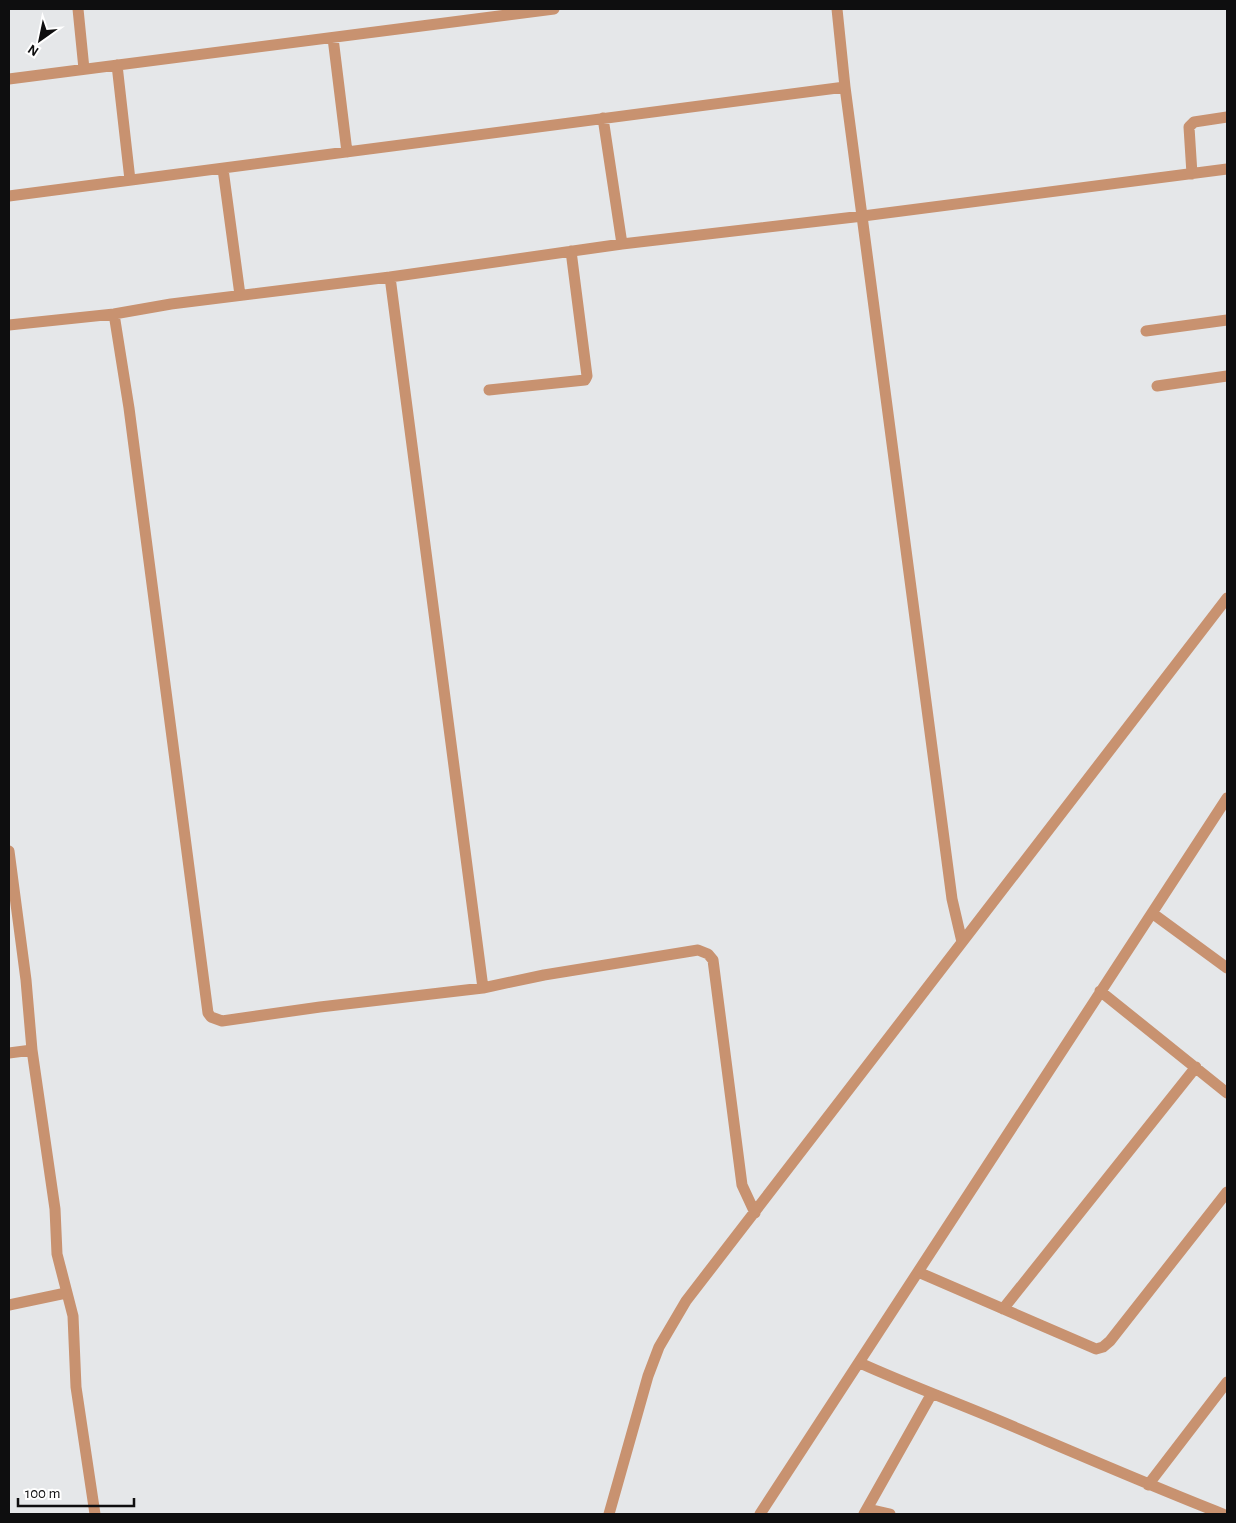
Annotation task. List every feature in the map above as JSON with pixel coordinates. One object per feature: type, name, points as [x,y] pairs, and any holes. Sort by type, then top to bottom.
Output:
[{"type":"street","points":[[78,9],[84,70]]},
{"type":"street","points":[[9,79],[554,9]]},
{"type":"street","points":[[837,9],[845,87],[952,899],[962,942]]},
{"type":"street","points":[[333,38],[347,152]]},
{"type":"street","points":[[117,65],[130,180]]},
{"type":"street","points":[[9,196],[85,188],[130,180],[845,87]]},
{"type":"street","points":[[1192,174],[1189,127],[1194,122],[1227,117]]},
{"type":"street","points":[[602,118],[622,244]]},
{"type":"street","points":[[223,169],[240,295]]},
{"type":"street","points":[[9,325],[114,314],[240,295],[390,277],[622,244],[863,216],[1227,169]]},
{"type":"street","points":[[489,390],[584,380],[587,376],[571,251]]},
{"type":"street","points":[[390,277],[483,988]]},
{"type":"street","points":[[114,314],[130,408],[208,1013],[211,1017],[222,1021],[320,1007],[483,988],[544,974],[698,950],[708,954],[713,960],[742,1185],[755,1213]]},
{"type":"street","points":[[1146,331],[1227,320]]},
{"type":"street","points":[[1157,386],[1227,376]]},
{"type":"street","points":[[609,1514],[648,1376],[659,1347],[686,1301],[1227,598]]},
{"type":"street","points":[[760,1514],[1227,798]]},
{"type":"street","points":[[9,851],[26,980],[32,1050],[55,1209],[57,1254],[74,1321],[76,1387],[95,1514]]},
{"type":"street","points":[[1152,912],[1227,968]]},
{"type":"street","points":[[1100,992],[1227,1093]]},
{"type":"street","points":[[9,1053],[32,1050]]},
{"type":"street","points":[[1003,1309],[1196,1067]]},
{"type":"street","points":[[918,1272],[1096,1349],[1103,1347],[1110,1341],[1227,1192]]},
{"type":"street","points":[[9,1304],[66,1293]]},
{"type":"street","points":[[860,1363],[931,1395],[1017,1428],[1148,1485],[1223,1514]]},
{"type":"street","points":[[1148,1485],[1227,1382]]},
{"type":"street","points":[[890,1514],[866,1511],[931,1395]]}]
